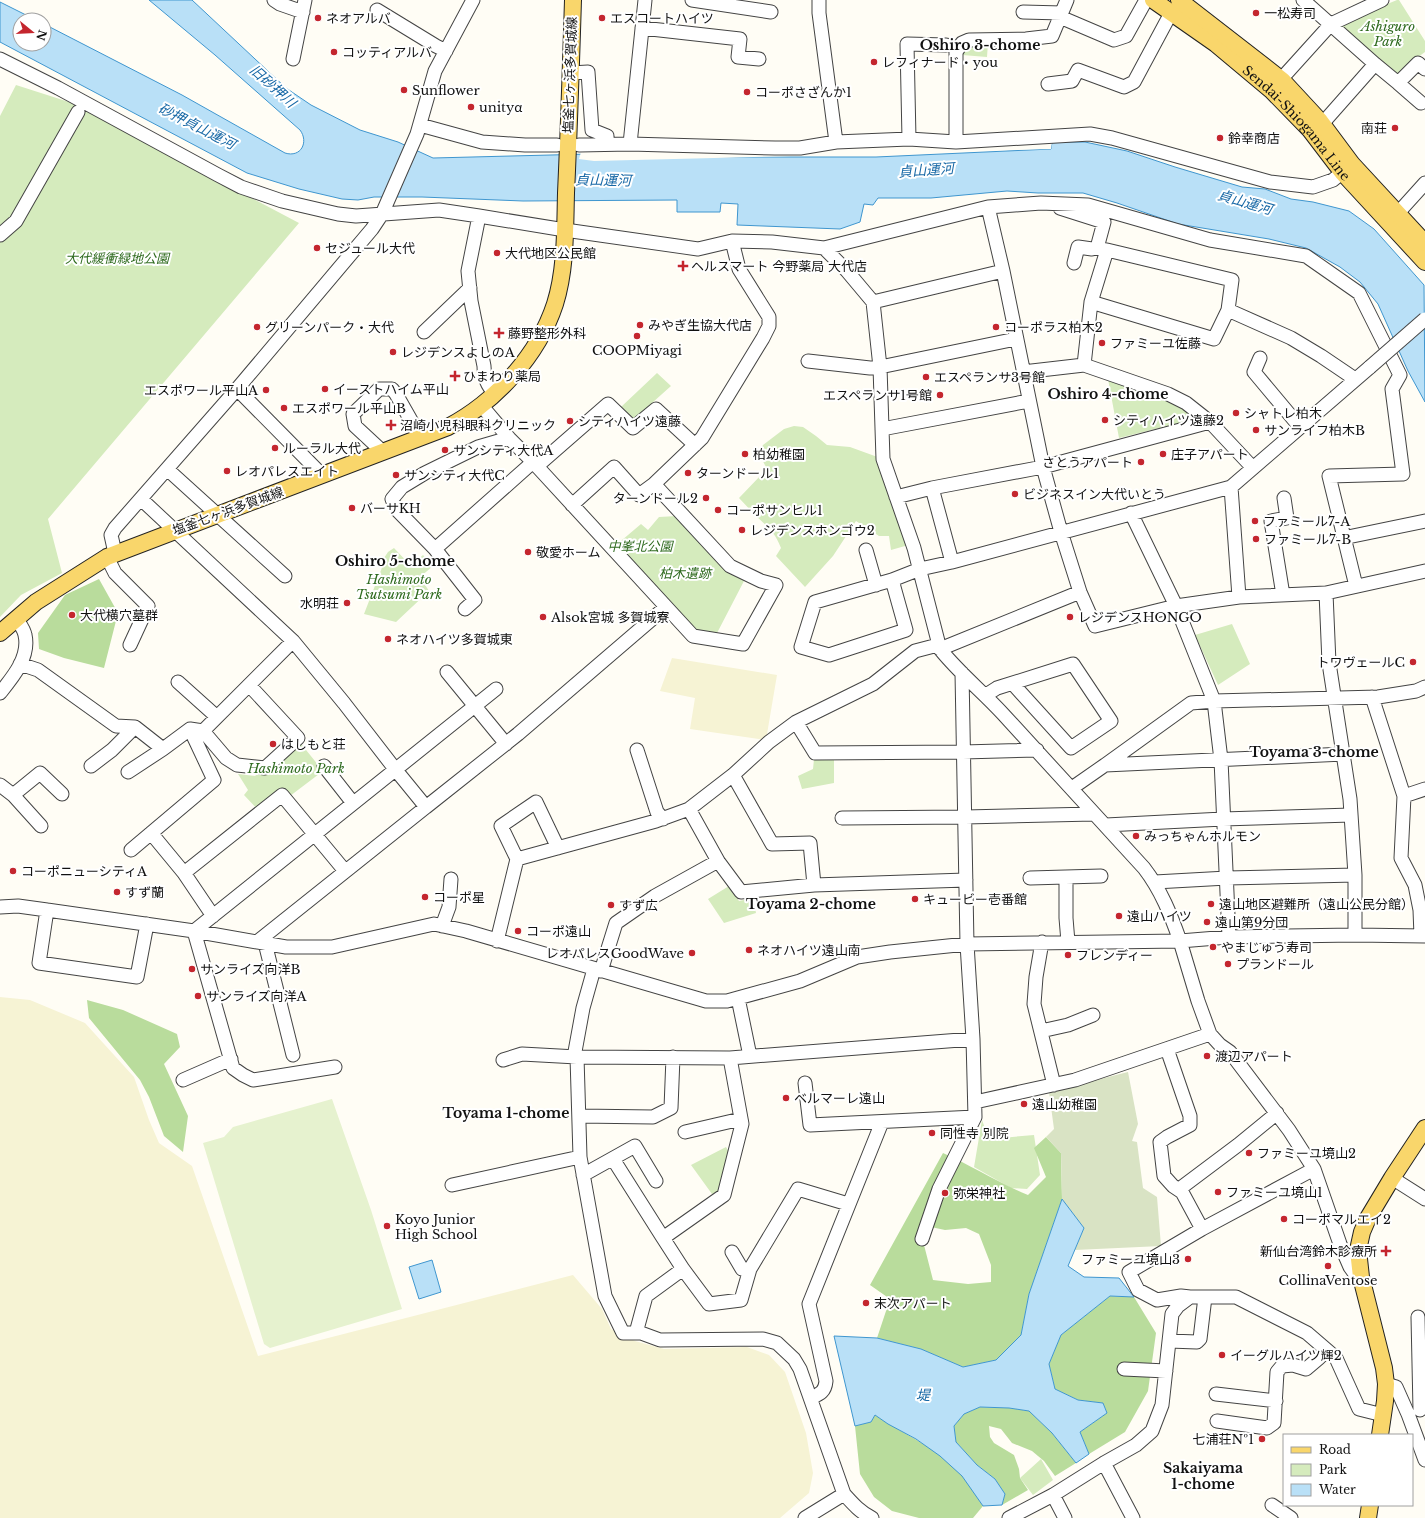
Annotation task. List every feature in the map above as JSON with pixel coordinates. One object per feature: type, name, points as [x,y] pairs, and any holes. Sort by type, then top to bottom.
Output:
[{"type":"main road","name":"塩釜七ヶ浜多賀城線","points":[[0,633],[36,602],[111,555],[421,438],[459,421],[495,394],[512,376],[542,334],[550,318],[561,276],[565,230],[573,0]]},
{"type":"main road","name":"Sendai-Shiogama Line","points":[[1153,0],[1177,3],[1322,124],[1347,168],[1425,262]]},
{"type":"main road","name":"Sendai-Shiogama Line","points":[[1276,85],[1310,130],[1347,168],[1398,213],[1425,243]]},
{"type":"main road","points":[[1380,1434],[1384,1415],[1386,1384],[1384,1368],[1361,1277],[1358,1250],[1362,1232],[1368,1218],[1425,1128]]},
{"type":"main road","points":[[1368,1518],[1370,1506]]},
{"type":"street","points":[[274,0],[280,4],[304,6],[293,59]]},
{"type":"street","points":[[130,645],[148,606],[115,572],[111,555],[111,535],[115,528],[237,389],[372,229],[382,214],[419,130],[435,71],[473,0]]},
{"type":"street","points":[[630,144],[645,0]]},
{"type":"street","points":[[692,0],[771,12]]},
{"type":"street","points":[[819,0],[819,13],[836,142]]},
{"type":"street","points":[[956,142],[956,52],[962,43],[975,39],[1026,39],[1052,36],[1067,0]]},
{"type":"street","points":[[1023,12],[1061,15],[1114,40],[1126,36],[1146,0]]},
{"type":"street","points":[[1303,0],[1421,103]]},
{"type":"street","points":[[1276,85],[1330,24],[1382,0]]},
{"type":"street","points":[[1048,84],[1072,81],[1078,70],[1124,87],[1134,82],[1177,3]]},
{"type":"street","points":[[377,10],[446,51]]},
{"type":"street","points":[[642,28],[740,39],[738,57],[759,59]]},
{"type":"street","points":[[908,139],[907,44],[946,44]]},
{"type":"street","points":[[0,59],[58,88],[241,187],[282,201],[338,214],[356,216],[438,210],[698,249],[732,241],[772,242],[824,248],[988,207],[1041,203],[1088,204],[1210,240],[1306,256],[1359,293],[1400,375],[1392,389],[1404,474],[1329,476],[1356,586]]},
{"type":"street","points":[[1322,124],[1375,64]]},
{"type":"street","points":[[1398,83],[1423,64]]},
{"type":"street","points":[[570,73],[588,72],[592,130],[607,136],[607,144]]},
{"type":"street","points":[[0,235],[16,221],[78,112]]},
{"type":"street","points":[[419,130],[482,142],[525,145],[568,146],[630,144],[775,148],[800,148],[836,142],[908,139],[956,142],[1090,134],[1112,138],[1270,182],[1313,187],[1332,180],[1347,168]]},
{"type":"street","points":[[1398,213],[1425,183]]},
{"type":"street","points":[[1041,203],[1104,222],[1102,249],[1091,302],[1084,365]]},
{"type":"street","points":[[988,207],[1003,271],[1043,467],[1080,592],[1095,626],[1176,606],[1239,597],[1326,593],[1425,570]]},
{"type":"street","points":[[479,216],[468,271],[484,366],[484,375],[487,385],[495,394]]},
{"type":"street","points":[[572,505],[614,467],[639,495],[654,484],[702,438],[740,377],[769,326],[768,317],[739,268],[732,241]]},
{"type":"street","points":[[1074,263],[1078,247],[1102,249],[1232,280],[1228,310],[1214,339],[1091,302]]},
{"type":"street","points":[[824,248],[847,271],[873,302],[880,367],[883,459],[908,528],[920,569],[939,647],[962,673],[986,695],[1072,788],[1155,882],[1180,941],[1210,1034],[1220,1045],[1230,1052],[1277,1113],[1314,1170],[1340,1244],[1350,1267],[1355,1274],[1361,1277]]},
{"type":"street","points":[[873,302],[1003,271]]},
{"type":"street","points":[[424,332],[470,288]]},
{"type":"street","points":[[1228,310],[1291,338],[1355,379]]},
{"type":"street","points":[[892,580],[906,630],[829,655],[801,647],[815,602],[892,580],[920,569],[952,562],[1231,487],[1425,319]]},
{"type":"street","points":[[808,361],[870,368],[880,367],[1016,340]]},
{"type":"street","points":[[1260,358],[1254,372],[1300,427]]},
{"type":"street","points":[[1023,372],[1084,365],[1168,394],[1186,403],[1210,422],[1253,468]]},
{"type":"street","points":[[237,389],[322,475]]},
{"type":"street","points":[[383,452],[355,426],[353,414],[379,389],[392,389],[421,438]]},
{"type":"street","points":[[882,430],[1029,401]]},
{"type":"street","points":[[435,549],[608,404],[632,428],[656,409],[695,445]]},
{"type":"street","points":[[481,405],[509,438],[535,464],[693,636],[744,644],[776,585],[761,581],[730,566],[654,484]]},
{"type":"street","points":[[896,497],[932,488],[1043,467],[1210,422]]},
{"type":"street","points":[[466,609],[475,600],[435,549],[396,509],[392,499],[402,487],[425,473],[478,447],[509,438]]},
{"type":"street","points":[[167,469],[285,576]]},
{"type":"street","points":[[1231,487],[1239,597]]},
{"type":"street","points":[[932,488],[952,562]]},
{"type":"street","points":[[1283,595],[1271,521],[1287,518],[1284,498]]},
{"type":"street","points":[[141,499],[294,641],[426,807]]},
{"type":"street","points":[[1131,513],[1176,606],[1214,701],[1221,760],[1229,937]]},
{"type":"street","points":[[1343,538],[1425,521]]},
{"type":"street","points":[[866,550],[876,585]]},
{"type":"street","points":[[517,859],[663,818],[688,809],[733,775],[769,742],[796,722],[873,684],[915,651],[939,647],[1080,592]]},
{"type":"street","points":[[1326,593],[1329,663],[1344,754],[1351,816],[1355,875],[1355,935]]},
{"type":"street","points":[[261,942],[345,872],[506,744],[666,607]]},
{"type":"street","points":[[0,693],[11,680],[25,655],[25,635],[16,618]]},
{"type":"street","points":[[128,772],[217,717],[294,641]]},
{"type":"street","points":[[20,664],[38,670],[77,700],[116,726],[135,727],[163,749]]},
{"type":"street","points":[[986,695],[997,688],[1073,664],[1111,721],[1071,748],[1013,684]]},
{"type":"street","points":[[446,672],[506,744]]},
{"type":"street","points":[[922,1239],[939,1189],[975,1117],[973,1039],[967,944],[962,673]]},
{"type":"street","points":[[178,682],[217,717]]},
{"type":"street","points":[[197,730],[226,758],[237,765],[265,768],[298,738],[249,685]]},
{"type":"street","points":[[1072,788],[1191,703],[1214,701],[1372,697],[1416,691],[1425,686]]},
{"type":"street","points":[[194,931],[496,689]]},
{"type":"street","points":[[0,907],[18,906],[47,910],[194,931],[286,947],[332,947],[434,924],[706,1001],[721,1002],[800,981],[857,957],[967,944],[1180,941],[1229,937],[1355,935],[1423,936],[1416,885],[1401,858],[1404,796],[1372,697]]},
{"type":"street","points":[[796,722],[815,753],[1037,750]]},
{"type":"street","points":[[91,766],[112,750],[135,727]]},
{"type":"street","points":[[131,850],[214,780],[197,730]]},
{"type":"street","points":[[637,750],[657,812],[663,818]]},
{"type":"street","points":[[1105,764],[1344,754]]},
{"type":"street","points":[[324,766],[353,803]]},
{"type":"street","points":[[13,795],[40,773],[62,794]]},
{"type":"street","points":[[733,775],[772,844],[810,842],[814,886]]},
{"type":"street","points":[[0,786],[13,795],[41,826]]},
{"type":"street","points":[[1404,796],[1425,790]]},
{"type":"street","points":[[184,873],[282,795],[345,872]]},
{"type":"street","points":[[497,941],[517,859],[501,826],[536,802],[558,848]]},
{"type":"street","points":[[688,809],[718,861],[741,892],[814,886],[966,880]]},
{"type":"street","points":[[842,818],[1094,814]]},
{"type":"street","points":[[1106,825],[1223,819],[1351,816]]},
{"type":"street","points":[[151,833],[184,873],[213,916]]},
{"type":"street","points":[[718,861],[655,896],[616,924],[583,1008],[575,1057],[580,1157],[605,1296],[623,1333],[641,1333],[660,1340],[764,1339],[777,1343],[794,1359],[800,1369],[844,1494],[863,1514],[872,1518]]},
{"type":"street","points":[[1155,882],[1227,878],[1355,875]]},
{"type":"street","points":[[1030,878],[1101,876]]},
{"type":"street","points":[[1066,877],[1066,918],[1068,942]]},
{"type":"street","points":[[442,926],[448,907],[451,879]]},
{"type":"street","points":[[47,910],[38,963],[137,977],[147,924]]},
{"type":"street","points":[[194,931],[233,1068],[253,1080],[335,1067]]},
{"type":"street","points":[[261,942],[293,1055]]},
{"type":"street","points":[[1042,942],[1036,977],[1034,1004],[1054,1085]]},
{"type":"street","points":[[738,998],[750,1056]]},
{"type":"street","points":[[1040,1031],[1068,1025],[1093,1015]]},
{"type":"street","points":[[975,1102],[1074,1080],[1210,1034]]},
{"type":"street","points":[[503,1060],[522,1054],[575,1057],[730,1058],[973,1039]]},
{"type":"street","points":[[1167,1048],[1190,1116],[1190,1125],[1160,1142],[1164,1176],[1173,1186],[1182,1192],[1202,1229]]},
{"type":"street","points":[[579,1116],[653,1116],[671,1108],[673,1058]]},
{"type":"street","points":[[663,1238],[724,1195],[742,1124],[730,1058]]},
{"type":"street","points":[[183,1080],[231,1059]]},
{"type":"street","points":[[805,1083],[810,1125],[975,1117]]},
{"type":"street","points":[[1182,1192],[1182,1187],[1238,1145],[1277,1113]]},
{"type":"street","points":[[685,1132],[741,1119]]},
{"type":"street","points":[[811,1398],[822,1393],[826,1381],[808,1304],[882,1122]]},
{"type":"street","points":[[584,1175],[636,1146],[656,1181]]},
{"type":"street","points":[[452,1185],[580,1157]]},
{"type":"street","points":[[613,1159],[683,1269],[709,1304],[741,1300],[750,1269],[798,1189],[848,1204]]},
{"type":"street","points":[[1314,1170],[1202,1229],[1129,1272],[1138,1290],[1157,1300],[1181,1296],[1190,1298],[1236,1297],[1307,1333],[1336,1358],[1359,1409],[1384,1415]]},
{"type":"street","points":[[1392,1178],[1425,1199]]},
{"type":"street","points":[[732,1252],[742,1269],[750,1269]]},
{"type":"street","points":[[636,1333],[646,1296],[683,1269]]},
{"type":"street","points":[[1169,1341],[1197,1342],[1200,1339],[1205,1297]]},
{"type":"street","points":[[1010,1518],[1136,1445],[1152,1430],[1162,1405],[1172,1314],[1178,1306],[1190,1298]]},
{"type":"street","points":[[1418,1317],[1422,1386],[1418,1411],[1425,1460]]},
{"type":"street","points":[[1217,1421],[1267,1428],[1274,1423],[1277,1372],[1282,1366],[1293,1365],[1306,1369],[1320,1358],[1326,1350]]},
{"type":"street","points":[[1124,1369],[1166,1371]]},
{"type":"street","points":[[1386,1384],[1396,1387],[1418,1411]]},
{"type":"street","points":[[1216,1394],[1276,1401]]},
{"type":"street","points":[[1104,1463],[1133,1518]]},
{"type":"street","points":[[805,1518],[844,1494]]},
{"type":"street","points":[[1052,1495],[1065,1518]]},
{"type":"street","points":[[1272,1505],[1291,1518]]},
{"type":"shaded area","points":[[672,658],[777,675],[766,740],[690,729],[695,698],[660,691]]},
{"type":"shaded area","points":[[0,997],[30,1000],[85,1023],[134,1077],[149,1120],[159,1143],[192,1166],[258,1356],[573,1275],[602,1309],[611,1329],[635,1341],[664,1349],[747,1347],[769,1355],[785,1372],[806,1433],[813,1473],[809,1493],[780,1518],[0,1518]]},
{"type":"green space","name":"Ashiguro Park","points":[[1399,0],[1425,41],[1425,52],[1414,60],[1403,75],[1395,75],[1342,27],[1346,21]]},
{"type":"green space","points":[[988,43],[987,57],[962,55],[965,46]]},
{"type":"green space","name":"大代緩衝緑地公園","points":[[16,85],[69,102],[299,223],[48,519],[62,573],[21,595],[0,617],[0,116]]},
{"type":"green space","points":[[657,373],[671,386],[633,420],[621,407]]},
{"type":"green space","points":[[1108,379],[1183,404],[1196,419],[1119,438]]},
{"type":"green space","points":[[794,426],[803,427],[827,445],[850,447],[883,459],[912,544],[891,550],[889,536],[879,536],[856,521],[833,556],[805,587],[776,556],[781,548],[774,534],[739,498],[762,474],[766,467],[759,454],[763,445],[784,429]]},
{"type":"green space","name":"柏木遺跡","points":[[677,516],[726,569],[744,581],[716,635],[694,632],[615,546],[641,524],[648,530],[659,517]]},
{"type":"green space","name":"Hashimoto Tsutsumi Park","points":[[394,548],[411,566],[423,555],[433,566],[420,577],[429,591],[396,622],[364,614],[383,565],[382,561],[388,552]]},
{"type":"green space","points":[[99,579],[118,613],[104,668],[64,658],[39,649],[38,633],[65,595]]},
{"type":"green space","points":[[1232,624],[1250,664],[1218,685],[1195,635]]},
{"type":"green space","name":"Hashimoto Park","points":[[298,740],[323,771],[290,796],[259,811],[244,795],[248,790],[238,774],[255,776]]},
{"type":"green space","points":[[814,759],[834,759],[834,783],[802,789],[798,776],[813,769]]},
{"type":"green space","points":[[729,886],[739,901],[753,898],[756,913],[724,923],[708,899]]},
{"type":"green space","points":[[87,1000],[123,1010],[177,1034],[180,1047],[164,1064],[188,1116],[183,1152],[164,1136],[149,1097],[140,1080],[89,1018]]},
{"type":"green space","points":[[1128,1072],[1138,1124],[1132,1141],[1137,1142],[1143,1188],[1157,1197],[1161,1246],[1075,1250],[1084,1228],[1062,1199],[1061,1153],[1046,1137],[1054,1129],[1049,1092]]},
{"type":"green space","points":[[332,1099],[371,1210],[402,1309],[270,1348],[264,1344],[203,1143],[224,1137],[233,1127]]},
{"type":"green space","points":[[982,1120],[989,1139],[1034,1135],[1040,1175],[1027,1189],[1011,1188],[974,1167]]},
{"type":"green space","points":[[1046,1137],[1061,1153],[1062,1199],[1029,1294],[1021,1335],[996,1360],[963,1367],[921,1349],[877,1338],[890,1299],[870,1285],[943,1153],[1028,1195],[1046,1177],[1034,1148]],"holes":[[[931,1227],[945,1230],[966,1228],[979,1234],[991,1265],[991,1282],[968,1284],[933,1280],[924,1245]]]},
{"type":"green space","points":[[726,1147],[729,1152],[718,1192],[712,1194],[691,1165]]},
{"type":"green space","points":[[1110,1296],[1134,1297],[1156,1333],[1148,1391],[1125,1432],[1089,1454],[1080,1432],[1107,1413],[1103,1403],[1078,1400],[1055,1389],[1049,1364],[1061,1335]]},
{"type":"green space","points":[[980,1407],[1009,1408],[1029,1411],[1052,1433],[1076,1463],[1055,1476],[1044,1461],[1032,1451],[1012,1443],[1001,1429],[989,1426],[990,1437],[994,1443],[1014,1455],[1019,1469],[1020,1478],[1028,1490],[1002,1505],[1005,1494],[995,1479],[977,1465],[956,1442],[954,1426],[964,1414]]},
{"type":"green space","points":[[875,1415],[921,1442],[953,1466],[968,1483],[983,1506],[973,1518],[919,1518],[892,1511],[874,1497],[860,1474],[855,1426],[871,1422]]},
{"type":"green space","points":[[1041,1459],[1053,1480],[1033,1495],[1020,1478]]},
{"type":"water","points":[[149,0],[192,0],[286,88],[311,105],[360,130],[398,142],[433,158],[590,154],[736,157],[876,157],[1051,149],[1052,142],[1085,142],[1127,151],[1242,187],[1265,189],[1291,199],[1313,202],[1349,211],[1374,229],[1424,285],[1425,402],[1408,371],[1378,304],[1360,282],[1340,267],[1306,248],[1269,239],[1178,224],[1083,193],[1007,191],[931,198],[878,198],[873,205],[864,204],[860,222],[840,229],[737,225],[738,204],[721,203],[720,212],[677,212],[677,200],[523,201],[422,197],[374,197],[358,200],[342,199],[299,189],[247,173],[19,52],[52,52],[52,28],[182,95],[285,153],[291,154],[299,151],[302,148],[304,139],[300,130],[215,55]]},
{"type":"water","points":[[0,2],[20,12],[12,12],[12,48],[0,42]]},
{"type":"water","name":"堤","points":[[1062,1199],[1084,1228],[1068,1266],[1084,1277],[1119,1278],[1134,1297],[1110,1296],[1061,1335],[1049,1364],[1055,1389],[1078,1400],[1103,1403],[1107,1413],[1080,1432],[1089,1454],[1076,1463],[1052,1433],[1029,1411],[1009,1408],[980,1407],[964,1414],[954,1426],[956,1442],[977,1465],[995,1479],[1005,1494],[1002,1505],[983,1506],[962,1476],[940,1456],[916,1439],[875,1415],[871,1422],[855,1426],[834,1336],[877,1338],[921,1349],[963,1367],[996,1360],[1021,1335],[1029,1294]]},
{"type":"water","points":[[432,1260],[441,1292],[419,1299],[409,1267]]},
{"type":"pier","points":[[1050,142],[1052,142],[1051,149],[929,152],[1050,147]]},
{"type":"pier","points":[[581,152],[830,155],[594,161],[579,159]]},
{"type":"place","name":"一松寿司","points":[[1256,13]]},
{"type":"place","name":"ネオアルバ","points":[[318,18]]},
{"type":"place","name":"エスコートハイツ","points":[[602,18]]},
{"type":"place","name":"コッティアルバ","points":[[334,52]]},
{"type":"place","name":"レフィナード・you","points":[[874,62]]},
{"type":"place","name":"Sunflower","points":[[404,90]]},
{"type":"place","name":"コーポさざんか1","points":[[747,92]]},
{"type":"place","name":"unityα","points":[[471,107]]},
{"type":"place","name":"南荘","points":[[1395,128]]},
{"type":"place","name":"鈴幸商店","points":[[1220,138]]},
{"type":"place","name":"セジュール大代","points":[[317,248]]},
{"type":"place","name":"大代地区公民館","points":[[497,253]]},
{"type":"place","name":"ヘルスマート 今野薬局 大代店","points":[[683,266]]},
{"type":"place","name":"みやぎ生協大代店","points":[[640,325]]},
{"type":"place","name":"グリーンパーク・大代","points":[[257,327]]},
{"type":"place","name":"コーポラス柏木2","points":[[996,327]]},
{"type":"place","name":"藤野整形外科","points":[[499,333]]},
{"type":"place","name":"COOPMiyagi","points":[[637,336]]},
{"type":"place","name":"ファミーユ佐藤","points":[[1102,343]]},
{"type":"place","name":"レジデンスよしのA","points":[[393,352]]},
{"type":"place","name":"ひまわり薬局","points":[[455,376]]},
{"type":"place","name":"エスペランサ3号館","points":[[926,377]]},
{"type":"place","name":"イーストハイム平山","points":[[325,389]]},
{"type":"place","name":"エスポワール平山A","points":[[266,390]]},
{"type":"place","name":"エスペランサ1号館","points":[[940,395]]},
{"type":"place","name":"エスポワール平山B","points":[[284,408]]},
{"type":"place","name":"シャトレ柏木","points":[[1236,413]]},
{"type":"place","name":"シティハイツ遠藤2","points":[[1105,420]]},
{"type":"place","name":"シティハイツ遠藤","points":[[570,421]]},
{"type":"place","name":"沼崎小児科眼科クリニック","points":[[391,425]]},
{"type":"place","name":"サンライフ柏木B","points":[[1256,430]]},
{"type":"place","name":"ルーラル大代","points":[[275,448]]},
{"type":"place","name":"サンシティ大代A","points":[[445,450]]},
{"type":"place","name":"柏幼稚園","points":[[745,454]]},
{"type":"place","name":"庄子アパート","points":[[1163,454]]},
{"type":"place","name":"さとうアパート","points":[[1141,462]]},
{"type":"place","name":"レオパレスエイト","points":[[227,471]]},
{"type":"place","name":"ターンドール1","points":[[688,473]]},
{"type":"place","name":"サンシティ大代C","points":[[396,475]]},
{"type":"place","name":"ビジネスイン大代いとう","points":[[1015,494]]},
{"type":"place","name":"ターンドール2","points":[[706,498]]},
{"type":"place","name":"バーサKH","points":[[352,508]]},
{"type":"place","name":"コーポサンヒル1","points":[[718,510]]},
{"type":"place","name":"ファミール7-A","points":[[1255,521]]},
{"type":"place","name":"レジデンスホンゴウ2","points":[[742,530]]},
{"type":"place","name":"ファミール7-B","points":[[1256,539]]},
{"type":"place","name":"敬愛ホーム","points":[[528,552]]},
{"type":"place","name":"水明荘","points":[[347,603]]},
{"type":"place","name":"大代横穴墓群","points":[[72,615]]},
{"type":"place","name":"Alsok宮城 多賀城寮","points":[[543,617]]},
{"type":"place","name":"レジデンスHONGO","points":[[1070,617]]},
{"type":"place","name":"ネオハイツ多賀城東","points":[[388,639]]},
{"type":"place","name":"トワヴェールC","points":[[1413,662]]},
{"type":"place","name":"はしもと荘","points":[[273,744]]},
{"type":"place","name":"みっちゃんホルモン","points":[[1136,836]]},
{"type":"place","name":"コーポニューシティA","points":[[13,871]]},
{"type":"place","name":"すず蘭","points":[[117,892]]},
{"type":"place","name":"コーポ星","points":[[425,897]]},
{"type":"place","name":"キュービー壱番館","points":[[915,899]]},
{"type":"place","name":"遠山地区避難所（遠山公民分館）","points":[[1211,904]]},
{"type":"place","name":"すず広","points":[[611,905]]},
{"type":"place","name":"遠山ハイツ","points":[[1119,916]]},
{"type":"place","name":"遠山第9分団","points":[[1207,922]]},
{"type":"place","name":"コーポ遠山","points":[[518,931]]},
{"type":"place","name":"やまじゅう寿司","points":[[1213,947]]},
{"type":"place","name":"ネオハイツ遠山南","points":[[749,950]]},
{"type":"place","name":"レオパレスGoodWave","points":[[692,953]]},
{"type":"place","name":"フレンディー","points":[[1068,955]]},
{"type":"place","name":"プランドール","points":[[1228,964]]},
{"type":"place","name":"サンライズ向洋B","points":[[192,969]]},
{"type":"place","name":"サンライズ向洋A","points":[[198,996]]},
{"type":"place","name":"渡辺アパート","points":[[1207,1056]]},
{"type":"place","name":"ベルマーレ遠山","points":[[786,1098]]},
{"type":"place","name":"遠山幼稚園","points":[[1024,1104]]},
{"type":"place","name":"同性寺 別院","points":[[932,1133]]},
{"type":"place","name":"ファミーユ境山2","points":[[1249,1153]]},
{"type":"place","name":"ファミーユ境山1","points":[[1218,1192]]},
{"type":"place","name":"弥栄神社","points":[[945,1193]]},
{"type":"place","name":"コーポマルエイ2","points":[[1284,1219]]},
{"type":"place","name":"Koyo Junior High School","points":[[387,1226]]},
{"type":"place","name":"新仙台湾鈴木診療所","points":[[1386,1251]]},
{"type":"place","name":"ファミーユ境山3","points":[[1188,1259]]},
{"type":"place","name":"CollinaVentose","points":[[1328,1266]]},
{"type":"place","name":"末次アパート","points":[[866,1303]]},
{"type":"place","name":"イーグルハイツ輝2","points":[[1222,1355]]},
{"type":"place","name":"七浦荘№1","points":[[1262,1439]]},
{"type":"district","name":"Oshiro 3-chome","points":[[980,45]]},
{"type":"district","name":"Oshiro 4-chome","points":[[1108,394]]},
{"type":"district","name":"Oshiro 5-chome","points":[[395,561]]},
{"type":"district","name":"Toyama 3-chome","points":[[1314,752]]},
{"type":"district","name":"Toyama 2-chome","points":[[811,904]]},
{"type":"district","name":"Toyama 1-chome","points":[[506,1113]]},
{"type":"district","name":"Sakaiyama 1-chome","points":[[1203,1476]]},
{"type":"water label","name":"旧砂押川","points":[[273,86]]},
{"type":"water label","name":"砂押貞山運河","points":[[197,126]]},
{"type":"water label","name":"貞山運河","points":[[926,170]]},
{"type":"water label","name":"貞山運河","points":[[603,180]]},
{"type":"water label","name":"貞山運河","points":[[1245,202]]},
{"type":"park label","name":"中峯北公園","points":[[640,546]]}]
